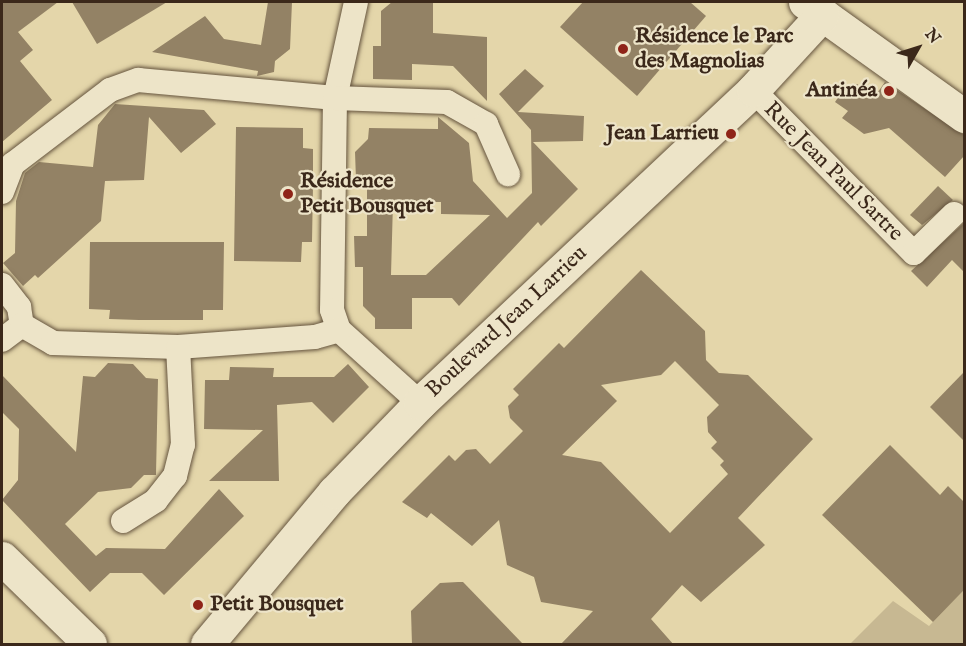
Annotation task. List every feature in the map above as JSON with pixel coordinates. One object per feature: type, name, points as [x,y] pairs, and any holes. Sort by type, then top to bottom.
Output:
[{"type":"street","points":[[356,2],[335,98],[332,310],[339,330],[420,403]]},
{"type":"street","points":[[814,8],[964,116]]},
{"type":"street","name":"Boulevard Jean Larrieu","points":[[207,645],[334,492],[420,403],[753,90],[814,8]]},
{"type":"street","points":[[2,192],[13,164],[110,90],[138,80],[335,98],[447,102],[467,110],[496,138],[508,174]]},
{"type":"street","name":"Rue Jean Paul Sartre","points":[[753,90],[914,254],[954,214]]},
{"type":"street","points":[[2,285],[19,307],[22,325]]},
{"type":"street","points":[[22,325],[53,343],[178,347],[315,337],[339,330]]},
{"type":"street","points":[[2,340],[22,325]]},
{"type":"street","points":[[123,520],[156,500],[175,476],[183,445],[178,347]]},
{"type":"street","points":[[4,563],[90,645]]},
{"type":"shaded area","points":[[964,590],[964,644],[850,644],[893,601],[929,626]]},
{"type":"building","points":[[2,2],[58,2],[18,32],[33,50],[20,61],[52,100],[2,142]]},
{"type":"building","points":[[72,2],[167,2],[97,44]]},
{"type":"building","points":[[268,2],[292,2],[290,49],[275,61],[274,72],[257,76],[258,71],[152,52],[205,16],[224,39],[261,45]]},
{"type":"building","points":[[392,2],[433,2],[433,33],[487,37],[487,101],[453,66],[412,64],[412,80],[373,79],[373,46],[381,46],[381,11]]},
{"type":"building","name":"Résidence le Parc des Magnolias","points":[[583,2],[690,2],[706,16],[637,96],[560,27]]},
{"type":"building","points":[[525,69],[544,86],[518,112],[584,116],[583,141],[533,142],[578,189],[541,226],[538,222],[459,306],[452,298],[412,298],[412,329],[375,329],[375,318],[363,306],[363,267],[355,267],[354,236],[367,236],[367,189],[356,180],[355,152],[368,139],[369,128],[438,129],[438,117],[469,143],[473,181],[507,218],[532,193],[531,130],[499,94]],"holes":[[[393,202],[441,202],[441,214],[490,215],[426,275],[391,275]]]},
{"type":"building","points":[[885,82],[964,135],[964,156],[945,177],[889,128],[864,134],[842,118],[848,111],[835,102],[846,86],[857,84],[875,96]]},
{"type":"building","points":[[115,104],[204,110],[216,124],[181,153],[149,117],[144,180],[105,181],[101,221],[38,278],[35,275],[23,286],[3,263],[15,253],[16,201],[25,173],[39,162],[93,167],[98,125]]},
{"type":"building","name":"Résidence Petit Bousquet","points":[[236,127],[303,128],[303,148],[313,149],[313,186],[312,242],[302,242],[301,262],[234,261]]},
{"type":"building","points":[[938,186],[953,200],[922,225],[910,215]]},
{"type":"building","points":[[964,223],[964,272],[952,260],[927,287],[911,271]]},
{"type":"building","points":[[90,242],[224,242],[223,310],[203,310],[203,320],[139,320],[109,319],[110,310],[89,309]]},
{"type":"building","points":[[641,270],[705,331],[706,360],[719,373],[748,375],[813,439],[738,518],[765,545],[701,602],[682,585],[651,619],[674,645],[560,645],[593,611],[541,602],[534,577],[507,565],[499,520],[472,546],[431,513],[427,518],[402,502],[449,455],[455,461],[466,450],[476,449],[490,464],[523,431],[510,418],[508,406],[519,395],[513,389],[559,343],[564,348]],"holes":[[[675,361],[719,405],[707,417],[708,432],[717,442],[711,448],[724,461],[720,465],[728,474],[670,533],[601,462],[562,455],[617,401],[601,385],[661,375]]]},
{"type":"building","points":[[108,363],[133,364],[146,378],[158,379],[156,475],[144,475],[131,488],[98,492],[65,524],[96,556],[106,548],[165,549],[219,489],[244,516],[164,595],[142,573],[110,573],[90,592],[2,500],[18,480],[19,429],[2,412],[2,375],[76,452],[83,376],[95,377]]},
{"type":"building","points":[[348,364],[369,387],[333,423],[312,402],[277,405],[279,481],[209,481],[263,430],[204,429],[205,380],[229,380],[230,367],[274,368],[273,377],[334,377]]},
{"type":"building","points":[[964,372],[964,441],[930,407]]},
{"type":"building","points":[[890,445],[940,495],[948,486],[964,502],[964,590],[933,622],[822,515]]},
{"type":"building","points":[[463,582],[524,645],[412,645],[411,611],[440,583]]},
{"type":"place","name":"Résidence le Parc des Magnolias","points":[[623,49]]},
{"type":"place","name":"Antinéa","points":[[889,91]]},
{"type":"place","name":"Jean Larrieu","points":[[731,134]]},
{"type":"place","name":"Résidence Petit Bousquet","points":[[288,194]]},
{"type":"place","name":"Petit Bousquet","points":[[198,605]]}]
